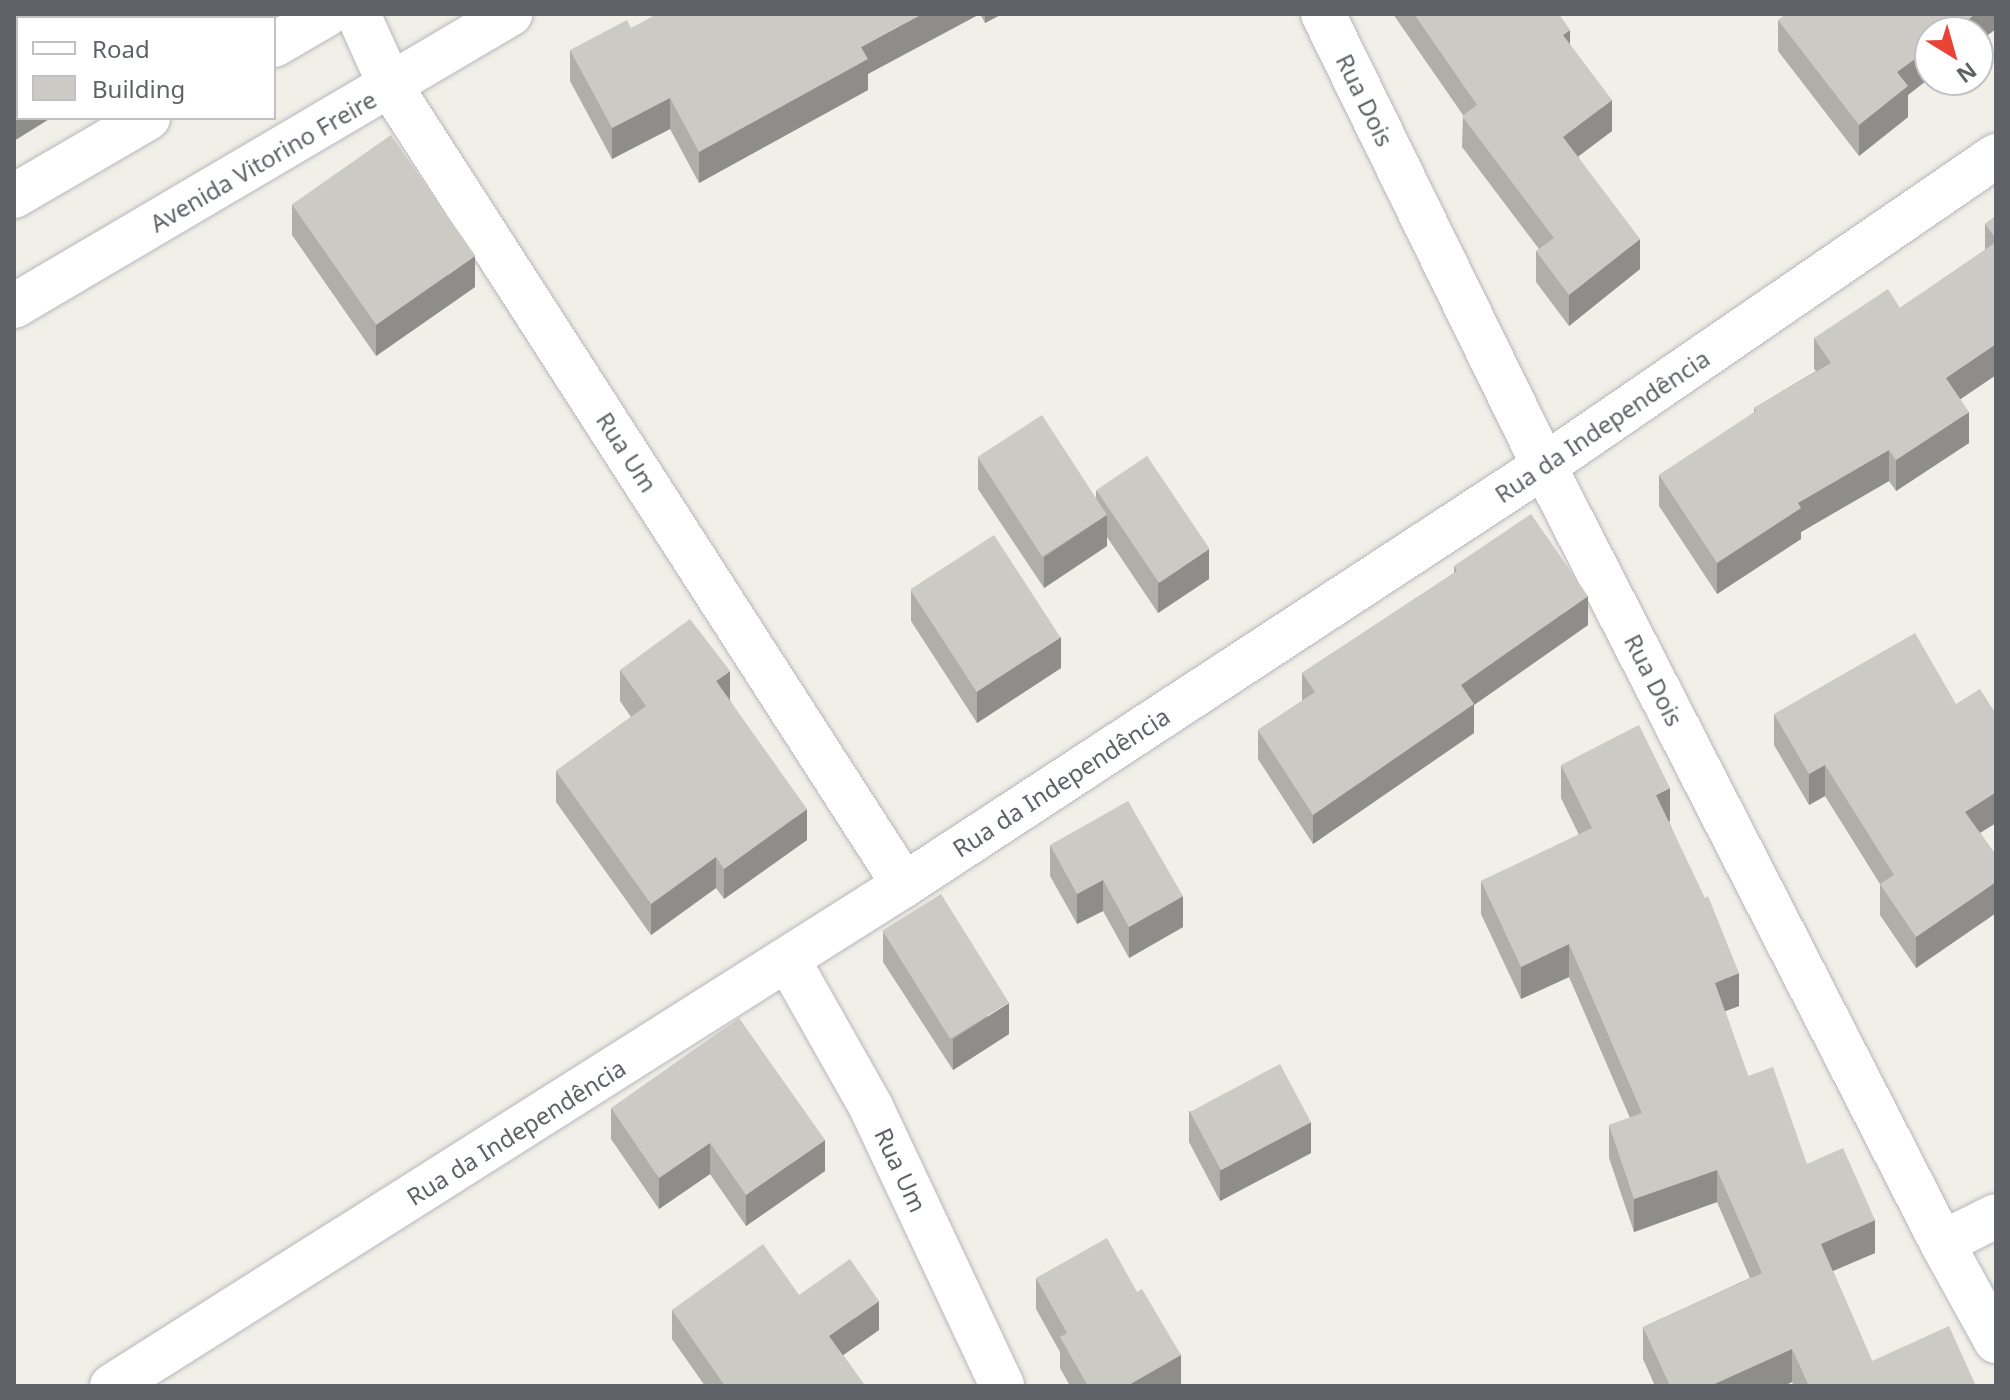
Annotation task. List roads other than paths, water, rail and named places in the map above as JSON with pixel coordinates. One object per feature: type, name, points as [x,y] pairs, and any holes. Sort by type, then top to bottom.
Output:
[{"type":"street","points":[[276,44],[327,14]]},
{"type":"street","name":"Rua Um","points":[[358,14],[391,87],[904,885]]},
{"type":"street","name":"Avenida Vitorino Freire","points":[[14,306],[391,87],[510,14]]},
{"type":"street","name":"Rua Dois","points":[[1323,14],[1544,466],[1942,1243],[1996,1341]]},
{"type":"street","points":[[14,196],[145,120]]},
{"type":"street","name":"Rua da Independência","points":[[112,1386],[904,885],[1544,466],[1996,156]]},
{"type":"street","name":"Rua Um","points":[[788,960],[871,1107],[1002,1386]]},
{"type":"street","points":[[1942,1243],[1996,1216]]}]
